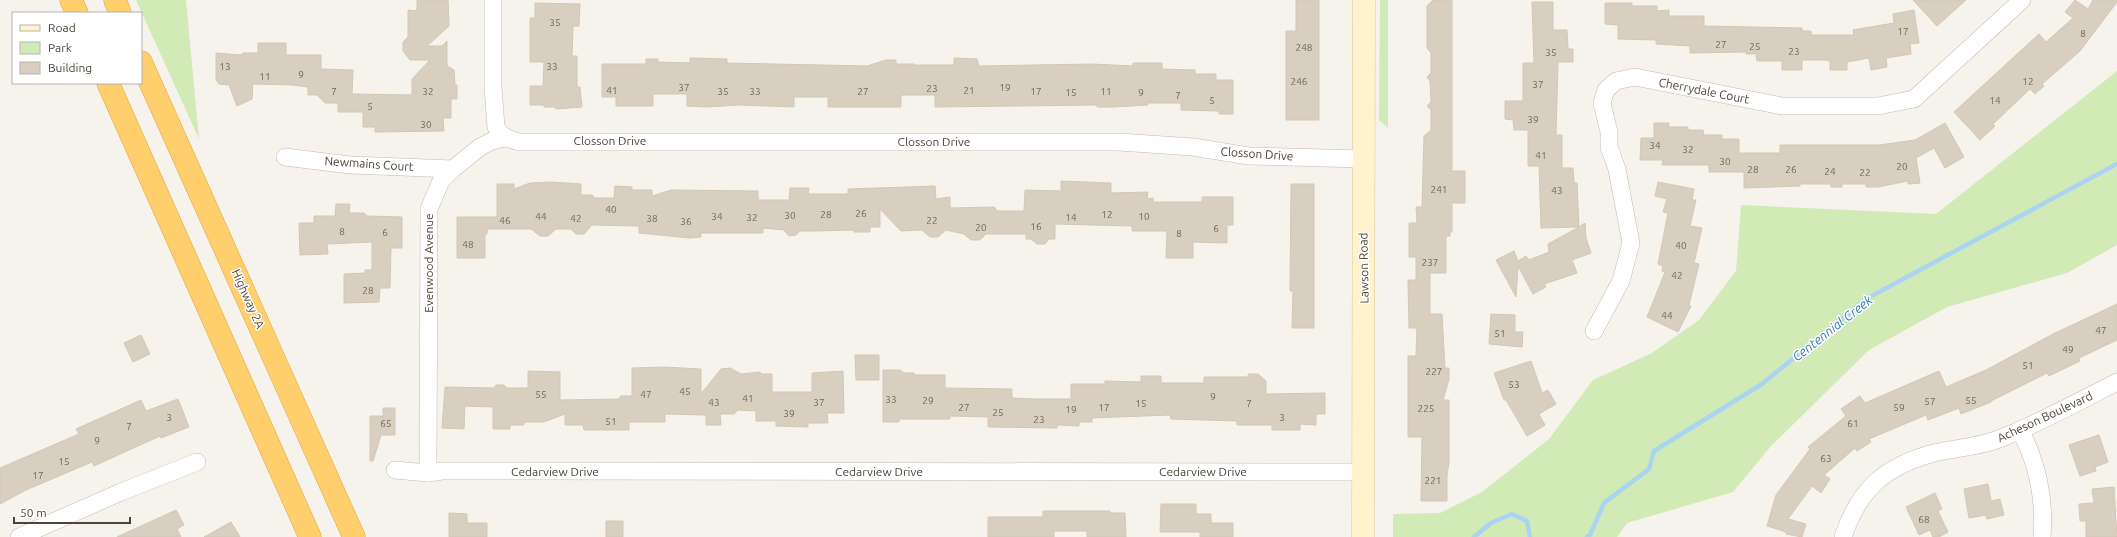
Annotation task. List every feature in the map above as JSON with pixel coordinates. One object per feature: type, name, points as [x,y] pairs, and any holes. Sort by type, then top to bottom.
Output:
[{"type":"highway","points":[[71,0],[77,12]]},
{"type":"highway","points":[[115,0],[120,12]]},
{"type":"highway","name":"Highway 2A","points":[[142,64],[354,537]]},
{"type":"highway","points":[[108,84],[310,537]]},
{"type":"street","points":[[493,0],[494,112],[496,127],[499,133],[505,138]]},
{"type":"street","name":"Lawson Road","points":[[1363,537],[1364,351],[1362,159],[1364,0]]},
{"type":"street","name":"Cherrydale Court","points":[[1594,332],[1621,281],[1632,243],[1617,169],[1609,147],[1609,132],[1602,103],[1606,90],[1616,81],[1635,77],[1782,106],[1878,106],[1898,103],[1914,99],[2022,0]]},
{"type":"street","name":"Closson Drive","points":[[505,138],[518,142],[1119,142],[1193,147],[1249,156],[1362,159]]},
{"type":"street","name":"Evenwood Avenue","points":[[428,473],[429,209],[441,181],[453,169],[480,147],[492,141],[505,138]]},
{"type":"street","name":"Newmains Court","points":[[285,157],[350,165],[453,169]]},
{"type":"street","name":"Acheson Boulevard","points":[[1843,537],[1861,497],[1876,480],[1890,470],[1934,453],[1972,447],[1998,440],[2055,414],[2117,382]]},
{"type":"street","points":[[2020,430],[2031,451],[2038,473],[2044,516],[2042,537]]},
{"type":"street","points":[[19,537],[121,492],[197,462]]},
{"type":"street","name":"Cedarview Drive","points":[[395,470],[428,473],[442,471],[1363,472]]},
{"type":"green space","points":[[136,0],[186,0],[199,139],[142,12]]},
{"type":"green space","points":[[1380,0],[1388,0],[1388,128],[1379,120]]},
{"type":"green space","points":[[2117,71],[2117,245],[2067,273],[1947,307],[1869,350],[1771,446],[1733,492],[1627,523],[1617,537],[1393,537],[1393,514],[1440,513],[1482,492],[1549,439],[1593,380],[1652,353],[1699,320],[1736,271],[1741,205],[1936,214]]},
{"type":"building","points":[[417,0],[448,0],[449,26],[427,46],[442,46],[447,41],[447,66],[454,70],[455,85],[457,85],[457,99],[451,99],[451,118],[443,118],[444,131],[375,132],[375,127],[363,127],[363,112],[338,112],[338,103],[325,103],[317,95],[308,95],[308,87],[293,85],[253,84],[252,99],[237,106],[229,85],[219,84],[216,80],[216,53],[241,55],[243,53],[258,53],[258,43],[286,43],[286,55],[321,55],[321,69],[353,70],[352,94],[412,95],[412,79],[430,60],[410,60],[403,51],[403,42],[408,37],[408,10],[417,11]]},
{"type":"building","points":[[1296,0],[1319,0],[1319,120],[1286,120],[1286,31],[1296,31]]},
{"type":"building","points":[[1433,0],[1452,0],[1452,171],[1465,171],[1465,203],[1452,203],[1452,232],[1450,232],[1450,236],[1446,236],[1446,273],[1430,273],[1430,314],[1442,314],[1445,368],[1449,368],[1449,379],[1443,400],[1449,400],[1449,463],[1447,475],[1447,501],[1421,501],[1422,437],[1408,437],[1408,356],[1416,356],[1417,328],[1409,328],[1408,280],[1416,280],[1416,257],[1409,257],[1409,223],[1417,223],[1416,207],[1422,207],[1424,136],[1431,130],[1431,110],[1427,106],[1431,102],[1430,81],[1427,77],[1431,73],[1431,53],[1427,48],[1427,6]]},
{"type":"building","points":[[1913,0],[1966,0],[1937,26]]},
{"type":"building","points":[[2075,0],[2088,9],[2093,0],[2117,0],[2117,2],[2080,51],[2042,84],[2044,86],[2035,94],[2030,89],[1993,124],[1995,126],[1980,140],[1954,112],[2039,34],[2046,42],[2073,18],[2065,12]]},
{"type":"building","points":[[1532,2],[1553,2],[1553,30],[1567,30],[1568,49],[1573,49],[1573,62],[1558,62],[1556,135],[1562,135],[1562,168],[1573,168],[1574,183],[1577,183],[1579,227],[1541,228],[1539,166],[1528,166],[1528,130],[1514,130],[1513,120],[1505,119],[1505,101],[1523,101],[1523,63],[1534,63]]},
{"type":"building","points":[[535,3],[580,4],[579,26],[573,26],[572,56],[577,56],[577,87],[580,87],[582,107],[556,109],[555,107],[544,107],[544,105],[530,105],[530,86],[543,86],[544,62],[530,62],[530,18],[535,18]]},
{"type":"building","points":[[1605,3],[1632,3],[1632,6],[1657,6],[1657,11],[1669,10],[1669,16],[1704,16],[1704,26],[1802,28],[1802,31],[1811,31],[1811,35],[1854,35],[1853,30],[1894,23],[1893,14],[1914,10],[1919,43],[1910,44],[1911,54],[1886,58],[1887,67],[1871,70],[1869,58],[1847,62],[1847,70],[1830,70],[1830,61],[1826,60],[1802,60],[1802,70],[1782,70],[1782,61],[1757,61],[1756,54],[1746,54],[1746,52],[1690,53],[1690,46],[1656,44],[1656,40],[1618,39],[1618,25],[1605,24]]},
{"type":"building","points":[[690,58],[727,59],[727,63],[867,66],[886,60],[896,60],[896,64],[954,65],[954,58],[977,59],[979,66],[1091,64],[1133,66],[1133,63],[1162,63],[1162,69],[1195,70],[1195,74],[1216,74],[1216,80],[1233,80],[1233,114],[1219,114],[1219,111],[1181,110],[1181,103],[1148,103],[1148,105],[1113,107],[1097,107],[1097,105],[935,107],[935,95],[901,95],[901,107],[828,107],[828,97],[794,97],[794,107],[738,105],[707,107],[687,106],[687,94],[653,94],[653,106],[616,106],[616,97],[602,97],[602,64],[646,64],[646,59],[658,59],[658,62],[690,63]]},
{"type":"building","points":[[1654,123],[1669,123],[1669,127],[1688,127],[1688,130],[1703,130],[1704,135],[1722,135],[1722,139],[1739,139],[1739,153],[1780,153],[1780,145],[1879,145],[1915,140],[1945,123],[1964,157],[1945,168],[1934,148],[1916,158],[1920,183],[1908,184],[1908,181],[1878,187],[1866,187],[1866,184],[1842,184],[1842,187],[1831,187],[1831,184],[1800,184],[1800,186],[1744,188],[1744,172],[1709,172],[1709,165],[1662,165],[1663,160],[1640,160],[1641,138],[1654,138]]},
{"type":"building","points":[[1061,181],[1111,183],[1111,193],[1148,192],[1147,199],[1153,198],[1153,202],[1202,202],[1202,197],[1233,197],[1233,225],[1227,225],[1227,243],[1193,242],[1193,258],[1166,258],[1167,231],[1132,231],[1132,226],[1055,224],[1055,239],[1049,239],[1045,244],[1037,244],[1031,239],[1026,239],[1026,234],[986,234],[980,240],[971,240],[964,234],[946,230],[938,237],[930,237],[922,230],[901,231],[880,209],[880,227],[870,227],[870,232],[854,232],[854,230],[800,231],[796,235],[789,236],[784,230],[763,228],[763,233],[701,233],[701,237],[690,238],[639,233],[639,226],[592,225],[584,234],[576,234],[571,229],[556,229],[548,236],[540,236],[531,229],[487,229],[487,234],[485,234],[485,258],[457,258],[457,217],[497,217],[497,184],[514,184],[514,189],[530,183],[551,182],[581,184],[581,195],[592,195],[595,198],[614,198],[615,186],[632,187],[632,190],[652,190],[652,196],[671,190],[758,191],[758,200],[789,200],[790,188],[809,188],[808,194],[848,194],[848,189],[935,186],[936,199],[950,197],[950,208],[994,207],[996,211],[1024,211],[1025,190],[1061,191]]},
{"type":"building","points":[[1658,182],[1694,189],[1692,200],[1696,200],[1690,226],[1702,228],[1694,263],[1699,264],[1689,305],[1691,306],[1678,332],[1647,317],[1665,272],[1662,271],[1663,266],[1658,264],[1668,213],[1663,212],[1667,199],[1655,196]]},
{"type":"building","points":[[1291,184],[1314,184],[1314,328],[1292,328],[1293,291],[1290,291]]},
{"type":"building","points":[[336,204],[350,204],[349,213],[364,213],[367,216],[402,217],[402,248],[391,248],[390,288],[380,288],[379,302],[344,303],[344,274],[365,273],[365,270],[372,270],[372,242],[327,244],[328,254],[300,255],[299,223],[314,223],[314,216],[335,216]]},
{"type":"building","points":[[1585,223],[1586,238],[1591,253],[1572,260],[1577,273],[1544,284],[1546,287],[1533,294],[1518,266],[1516,297],[1496,260],[1514,251],[1518,261],[1526,256],[1529,260],[1549,252],[1548,244]]},
{"type":"building","points":[[2117,304],[2117,340],[2079,358],[2080,361],[2049,376],[2047,373],[1991,402],[1961,414],[1959,408],[1928,420],[1926,415],[1869,439],[1871,442],[1857,451],[1855,448],[1824,475],[1830,479],[1821,493],[1812,486],[1788,519],[1806,524],[1802,537],[1786,534],[1786,532],[1767,526],[1776,495],[1810,449],[1808,447],[1846,416],[1841,409],[1860,396],[1865,403],[1939,371],[1946,387],[1986,370],[2053,334]]},
{"type":"building","points":[[1491,314],[1515,315],[1515,332],[1523,332],[1522,347],[1489,344]]},
{"type":"building","points":[[141,335],[150,354],[133,362],[124,343]]},
{"type":"building","points":[[855,355],[879,355],[879,380],[856,380]]},
{"type":"building","points":[[1531,361],[1542,393],[1548,390],[1556,404],[1539,414],[1545,425],[1527,436],[1506,400],[1504,400],[1494,373]]},
{"type":"building","points":[[664,367],[701,369],[701,394],[721,369],[730,368],[741,374],[760,372],[761,374],[772,374],[772,392],[812,392],[812,373],[843,371],[844,413],[827,413],[828,423],[808,423],[808,427],[776,426],[776,421],[756,421],[756,411],[738,410],[734,414],[720,414],[721,425],[706,425],[706,415],[665,414],[665,422],[629,422],[629,430],[584,430],[583,425],[565,425],[565,414],[544,422],[524,422],[524,425],[510,425],[510,429],[493,429],[493,407],[465,406],[464,429],[442,428],[445,387],[494,388],[496,385],[504,385],[507,388],[528,388],[528,371],[560,372],[560,400],[620,399],[620,396],[632,396],[632,368]]},
{"type":"building","points":[[883,370],[900,370],[904,373],[914,373],[914,375],[945,375],[945,388],[1012,389],[1012,398],[1035,399],[1071,399],[1071,384],[1105,384],[1105,381],[1141,382],[1141,376],[1161,376],[1161,383],[1204,383],[1204,377],[1247,377],[1249,374],[1258,374],[1266,381],[1266,394],[1325,393],[1325,414],[1316,414],[1316,425],[1300,424],[1300,430],[1272,430],[1272,425],[1237,425],[1237,421],[1171,419],[1170,415],[1092,418],[1092,422],[1079,422],[1079,426],[1057,425],[1057,428],[988,427],[988,417],[950,416],[950,419],[899,419],[899,422],[883,422]]},
{"type":"building","points":[[178,399],[189,427],[161,438],[160,436],[94,466],[92,462],[26,490],[0,504],[0,468],[79,434],[76,429],[141,400],[146,411]]},
{"type":"building","points":[[383,408],[395,408],[395,435],[381,435],[373,461],[370,461],[370,416],[383,416]]},
{"type":"building","points":[[2099,435],[2108,462],[2095,467],[2096,471],[2080,476],[2069,445]]},
{"type":"building","points":[[1988,484],[1991,501],[2000,499],[2004,515],[1987,519],[1986,515],[1969,518],[1964,489]]},
{"type":"building","points":[[2114,487],[2117,537],[2086,537],[2086,521],[2080,521],[2079,504],[2094,503],[2092,489]]},
{"type":"building","points":[[1935,493],[1942,509],[1938,511],[1948,532],[1939,537],[1933,537],[1930,530],[1919,535],[1906,507]]},
{"type":"building","points":[[1161,504],[1196,504],[1196,514],[1211,514],[1211,523],[1233,523],[1233,537],[1200,537],[1200,532],[1160,532]]},
{"type":"building","points":[[176,510],[184,525],[177,529],[181,537],[117,537]]},
{"type":"building","points":[[1043,511],[1110,511],[1110,513],[1125,513],[1126,537],[1087,537],[1087,531],[1054,531],[1054,537],[988,537],[988,517],[1043,517]]},
{"type":"building","points":[[449,513],[467,514],[467,523],[487,523],[487,537],[449,537]]},
{"type":"building","points":[[606,521],[623,521],[623,537],[606,537]]},
{"type":"building","points":[[231,522],[240,537],[204,537]]},
{"type":"waterway","name":"Centennial Creek","points":[[1587,537],[1590,535],[1604,503],[1649,469],[1654,451],[1762,384],[1866,299],[2117,164]]},
{"type":"waterway","name":"Centennial Creek","points":[[1474,537],[1491,523],[1512,514],[1527,521],[1530,537]]}]
